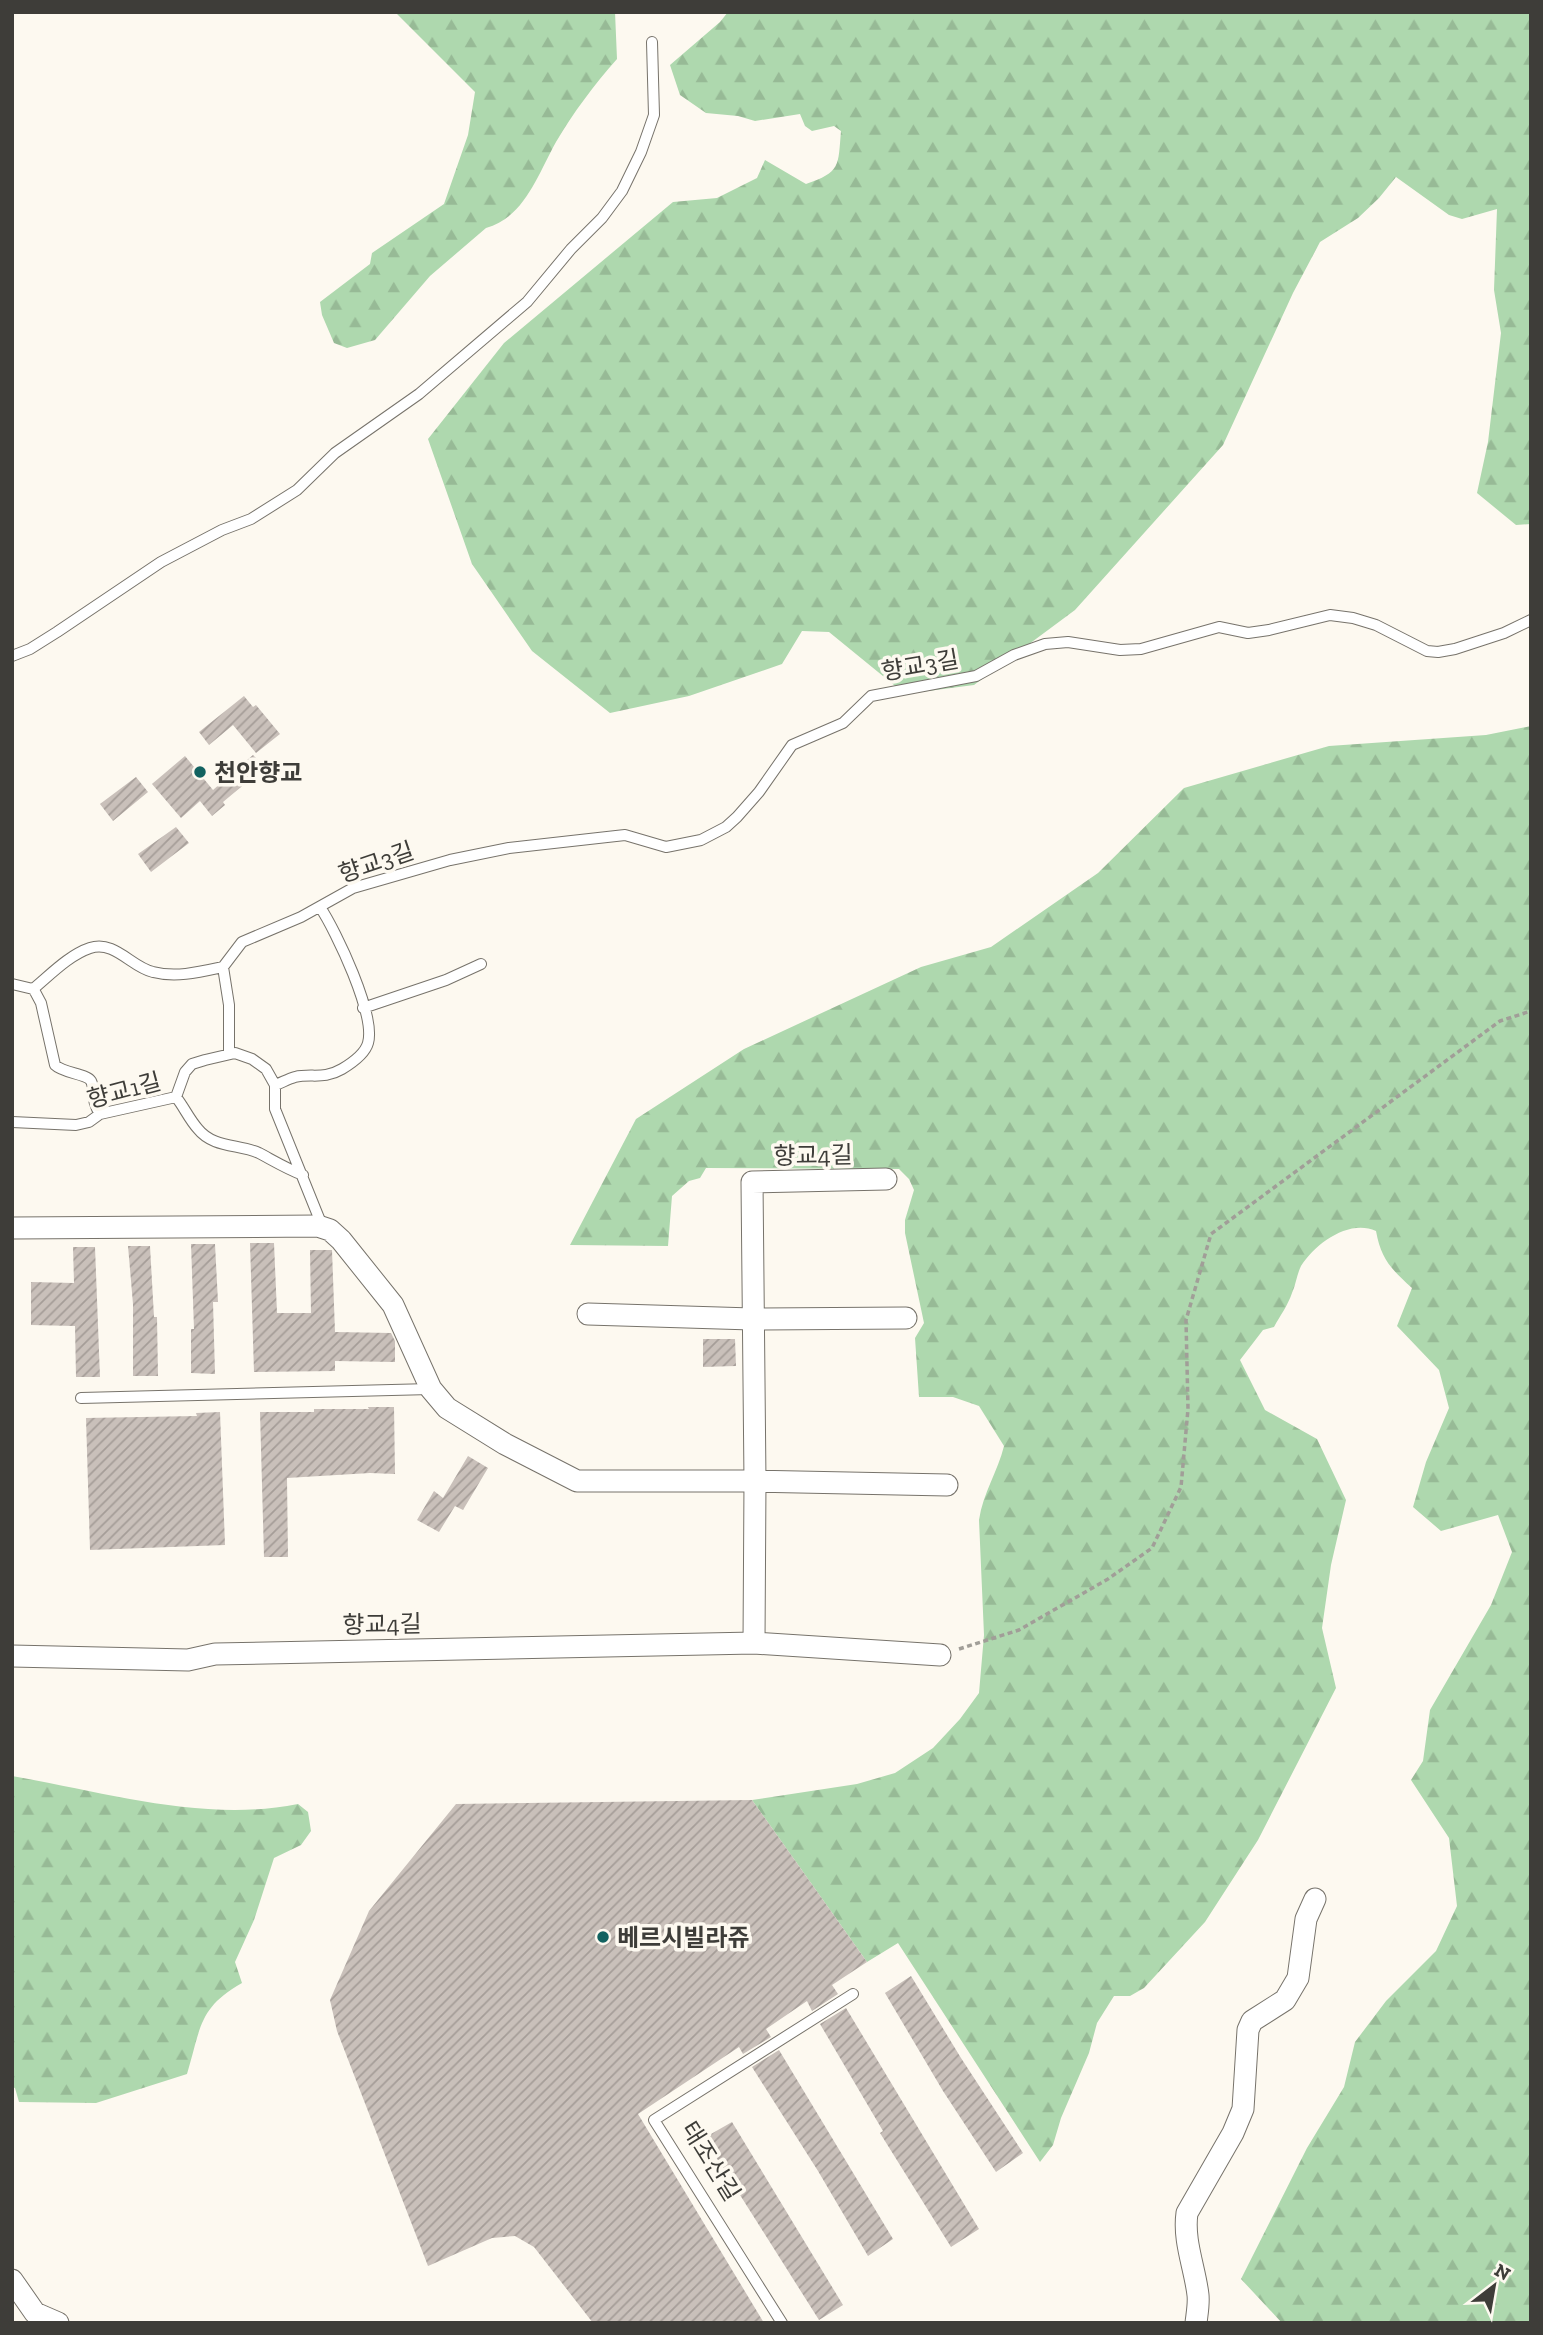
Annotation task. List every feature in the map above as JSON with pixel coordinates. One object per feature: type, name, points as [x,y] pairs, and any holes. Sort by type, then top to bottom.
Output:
[{"type":"street","name":"향교4길","points":[[754,1643],[752,1182],[886,1179]]},
{"type":"street","points":[[12,1228],[311,1226],[330,1230],[393,1305],[431,1389],[447,1408],[505,1444],[577,1481],[755,1480],[947,1485]]},
{"type":"street","points":[[588,1314],[752,1319],[906,1318]]},
{"type":"street","name":"향교4길","points":[[12,1656],[188,1660],[215,1654],[754,1643],[940,1655]]},
{"type":"street","points":[[1196,2323],[1199,2297],[1191,2266],[1185,2223],[1187,2213],[1233,2133],[1243,2109],[1248,2030],[1252,2021],[1285,2000],[1298,1978],[1306,1919],[1315,1899]]},
{"type":"street","points":[[12,2280],[30,2318],[58,2323]]},
{"type":"lane","points":[[12,656],[30,649],[57,632],[160,562],[222,530],[251,519],[297,490],[335,453],[419,394],[527,302],[571,248],[602,218],[622,191],[641,152],[654,115],[652,43]]},
{"type":"lane","name":"향교3길","points":[[223,967],[242,942],[320,907],[353,888],[450,860],[509,848],[625,835],[666,847],[701,840],[726,827],[737,817],[759,792],[792,745],[843,723],[871,695],[975,676],[1014,655],[1045,644],[1068,642],[1120,650],[1141,649],[1219,627],[1248,632],[1269,630],[1330,615],[1376,625],[1427,651],[1438,652],[1504,633],[1531,620]]},
{"type":"lane","name":"향교3길","points":[[275,1085],[297,1076],[327,1075],[341,1069],[365,1051],[369,1040],[363,1008],[345,953],[333,926],[320,907]]},
{"type":"lane","points":[[12,984],[33,988],[92,948],[105,947],[147,970],[164,974],[189,974],[223,967],[229,1004],[229,1054]]},
{"type":"lane","points":[[363,1008],[446,980],[481,964]]},
{"type":"lane","points":[[33,988],[41,1003],[55,1065],[91,1082],[93,1104],[100,1114]]},
{"type":"lane","points":[[176,1097],[185,1072],[192,1064],[235,1053],[253,1059],[266,1069],[275,1085],[275,1109],[323,1228]]},
{"type":"lane","name":"향교1길","points":[[12,1122],[76,1125],[89,1122],[100,1114],[176,1097],[198,1130],[208,1137],[220,1143],[256,1152],[303,1175]]},
{"type":"lane","points":[[81,1398],[431,1389]]},
{"type":"lane","name":"태조산길","points":[[782,2323],[654,2120],[853,1994]]},
{"type":"path","points":[[940,1655],[1019,1630],[1108,1579],[1152,1548],[1181,1487],[1188,1409],[1186,1320],[1211,1234],[1500,1021],[1531,1011]]},
{"type":"green space","points":[[395,12],[615,12],[617,59],[569,120],[521,204],[511,214],[486,228],[430,276],[375,340],[347,348],[334,343],[322,315],[320,302],[370,264],[372,253],[444,204],[468,135],[475,92]]},
{"type":"green space","points":[[728,12],[1531,12],[1531,524],[1516,525],[1477,493],[1488,442],[1501,333],[1494,290],[1497,209],[1462,219],[1449,215],[1396,177],[1358,218],[1320,242],[1293,293],[1223,445],[1075,610],[974,685],[905,694],[829,632],[802,631],[782,664],[689,696],[610,713],[532,651],[472,564],[428,439],[504,343],[673,202],[717,198],[757,178],[765,160],[806,184],[832,171],[838,160],[841,131],[834,126],[812,131],[805,126],[800,114],[755,121],[738,116],[706,113],[680,95],[670,65]]},
{"type":"green space","points":[[1531,726],[1531,2323],[1282,2323],[1241,2279],[1307,2148],[1344,2087],[1355,2042],[1386,2001],[1436,1951],[1457,1906],[1449,1838],[1411,1780],[1423,1761],[1430,1710],[1491,1605],[1512,1552],[1498,1515],[1441,1531],[1413,1507],[1426,1462],[1449,1408],[1439,1370],[1397,1326],[1412,1288],[1388,1263],[1376,1231],[1355,1228],[1344,1231],[1315,1249],[1301,1266],[1290,1297],[1274,1327],[1263,1330],[1240,1360],[1265,1410],[1317,1439],[1346,1500],[1331,1565],[1322,1628],[1336,1688],[1258,1840],[1205,1922],[1144,1988],[1130,1996],[1114,1996],[1097,2023],[1089,2053],[1061,2118],[1053,2145],[1040,2162],[898,1943],[867,1962],[752,1800],[857,1784],[895,1773],[933,1748],[960,1719],[979,1693],[984,1635],[979,1520],[1004,1446],[979,1406],[953,1397],[919,1397],[915,1338],[924,1323],[905,1233],[905,1220],[914,1190],[909,1179],[899,1169],[706,1168],[700,1178],[689,1181],[672,1196],[668,1246],[570,1245],[636,1119],[744,1049],[921,967],[991,947],[1098,873],[1184,788],[1329,746],[1486,735]]},
{"type":"green space","points":[[12,1776],[191,1808],[263,1809],[298,1804],[308,1812],[311,1831],[301,1845],[274,1858],[254,1920],[235,1962],[242,1983],[217,2001],[209,2011],[199,2032],[187,2074],[96,2103],[19,2102],[15,2088],[12,2087]]},
{"type":"building","points":[[244,696],[253,707],[256,705],[280,734],[256,753],[233,725],[209,745],[199,732]]},
{"type":"building","points":[[253,755],[265,767],[223,802],[225,805],[212,816],[200,801],[181,818],[152,784],[185,756],[213,790]]},
{"type":"building","points":[[136,777],[148,792],[113,821],[100,804]]},
{"type":"building","points":[[176,827],[189,843],[151,872],[138,854]]},
{"type":"building","points":[[250,1243],[274,1243],[277,1313],[311,1313],[310,1250],[332,1250],[335,1332],[391,1333],[395,1341],[395,1362],[335,1361],[335,1371],[254,1372]]},
{"type":"building","points":[[191,1244],[215,1244],[218,1302],[213,1302],[215,1374],[191,1373],[191,1329],[194,1329]]},
{"type":"building","points":[[128,1246],[150,1246],[154,1317],[157,1317],[158,1376],[133,1376],[133,1304]]},
{"type":"building","points":[[73,1247],[95,1247],[100,1377],[76,1377],[75,1326],[31,1325],[31,1282],[74,1283]]},
{"type":"building","points":[[703,1339],[735,1339],[736,1366],[703,1367]]},
{"type":"building","points":[[368,1407],[394,1407],[395,1474],[287,1478],[288,1557],[264,1557],[260,1412],[314,1412],[314,1409],[369,1409]]},
{"type":"building","points":[[220,1412],[225,1545],[90,1550],[86,1418],[197,1416],[196,1413]]},
{"type":"building","points":[[468,1456],[488,1468],[463,1510],[455,1506],[439,1532],[417,1520],[434,1491],[443,1498]]},
{"type":"building","points":[[752,1800],[867,1962],[832,1985],[838,1994],[812,2011],[807,2001],[766,2029],[771,2037],[743,2054],[739,2047],[638,2114],[764,2323],[593,2323],[534,2247],[515,2236],[492,2238],[428,2266],[337,2031],[330,2000],[369,1911],[456,1804]]},
{"type":"building","points":[[911,1976],[1023,2153],[996,2172],[943,2091],[885,1993]]},
{"type":"building","points":[[846,2008],[979,2229],[951,2247],[880,2133],[883,2131],[820,2024]]},
{"type":"building","points":[[779,2050],[893,2239],[868,2256],[752,2067]]},
{"type":"building","points":[[732,2122],[843,2305],[819,2320],[704,2138]]},
{"type":"place","name":"천안향교","points":[[200,772]]},
{"type":"place","name":"베르시빌라쥬","points":[[603,1937]]}]
